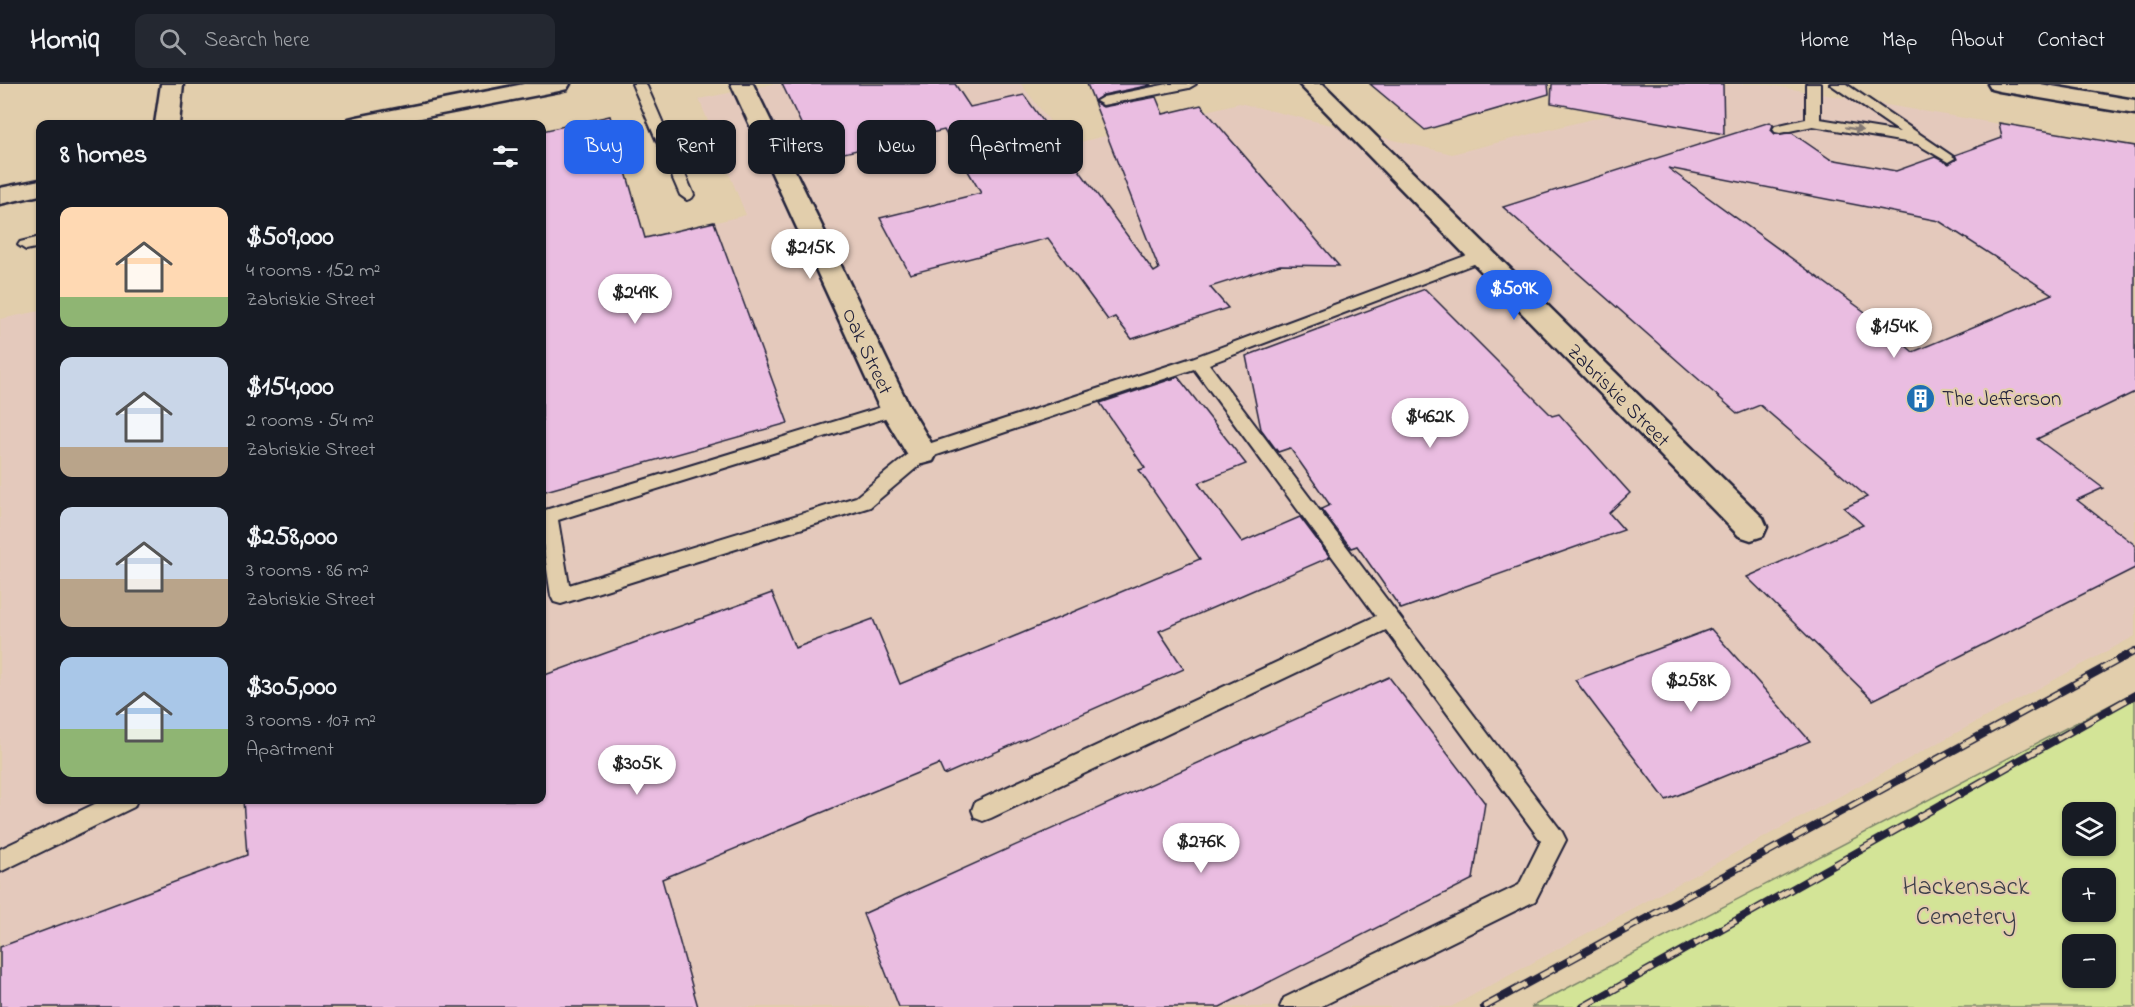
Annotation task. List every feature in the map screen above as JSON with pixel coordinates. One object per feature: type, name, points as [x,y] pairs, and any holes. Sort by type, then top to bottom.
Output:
[{"type":"street","points":[[168,120],[172,84]]},
{"type":"street","points":[[377,120],[559,84]]},
{"type":"street","name":"Oak Street","points":[[742,84],[895,409],[922,453]]},
{"type":"street","name":"Zabriskie Street","points":[[1310,84],[1751,526]]},
{"type":"street","points":[[1999,84],[2135,107]]},
{"type":"street","points":[[0,196],[36,189]]},
{"type":"lane","points":[[639,84],[687,195]]},
{"type":"lane","points":[[1102,101],[1189,84]]},
{"type":"lane","points":[[1813,84],[1813,122]]},
{"type":"lane","points":[[1837,84],[1948,158]]},
{"type":"lane","points":[[1780,129],[1813,122],[1921,140]]},
{"type":"lane","points":[[895,409],[548,516],[561,596],[863,502],[922,453],[1198,362],[1481,255]]},
{"type":"lane","points":[[1198,362],[1554,840],[1527,893],[1293,1007]]},
{"type":"lane","points":[[983,810],[1390,620]]},
{"type":"lane","points":[[0,861],[118,804]]},
{"type":"shaded area","points":[[773,84],[1021,84],[1049,120],[948,120],[948,174],[1083,174],[1083,141],[1239,103],[1452,154],[1732,84],[1762,84],[2135,147],[2135,636],[1451,1007],[0,1007],[0,319],[36,312],[36,804],[546,804],[546,263],[746,215],[729,174],[736,174],[736,120],[708,120],[699,99]]},
{"type":"green space","name":"Hackensack Cemetery","points":[[2135,692],[2135,1007],[1531,1007]]},
{"type":"building","points":[[782,84],[955,84],[970,107],[1024,95],[1042,120],[948,120],[948,137],[944,130],[936,132],[936,120],[857,120],[857,150],[845,153],[845,120],[799,120]]},
{"type":"building","points":[[1087,84],[1151,85],[1103,95],[1094,101]]},
{"type":"building","points":[[1370,84],[1548,84],[1549,94],[1425,130]]},
{"type":"building","points":[[1552,84],[1723,84],[1724,134],[1551,103]]},
{"type":"building","points":[[1156,97],[1163,114],[1201,105],[1339,266],[1280,265],[1210,287],[1228,308],[1132,339],[1115,317],[1108,320],[1048,238],[910,274],[880,218],[981,193],[970,174],[1082,174],[1154,272],[1159,269],[1094,102],[1103,107]]},
{"type":"building","points":[[610,116],[611,120],[592,120]]},
{"type":"building","name":"The Jefferson","points":[[1770,122],[1773,125],[1771,130],[1775,134],[1792,133],[1830,159],[1896,171],[1935,157],[1949,164],[1957,159],[1955,155],[2002,138],[1999,123],[2135,146],[2135,392],[2037,439],[2103,488],[2077,500],[2135,545],[2135,568],[1873,700],[1747,577],[1863,525],[1844,508],[1867,497],[1760,405],[1738,414],[1503,207]],"holes":[[[1668,168],[1939,221],[2052,294],[1913,352],[1876,320]]]},
{"type":"building","points":[[564,126],[564,174],[627,174],[645,238],[714,222],[788,423],[546,491],[546,130]]},
{"type":"building","points":[[1425,289],[1552,416],[1559,414],[1630,493],[1609,513],[1624,530],[1401,609],[1357,546],[1351,548],[1321,509],[1330,505],[1290,448],[1278,452],[1261,429],[1246,356]]},
{"type":"building","points":[[1178,377],[1246,464],[1198,483],[1242,542],[1300,517],[1330,557],[1159,631],[1184,669],[944,775],[939,764],[662,879],[698,1007],[0,1007],[0,947],[247,855],[243,804],[546,804],[546,675],[772,593],[795,648],[873,619],[900,684],[1200,559],[1139,470],[1145,468],[1100,403]]},
{"type":"building","points":[[1711,629],[1810,741],[1666,800],[1575,680]]},
{"type":"building","points":[[1389,677],[1485,803],[1473,879],[1220,1007],[899,1007],[863,914]]},
{"type":"railway","points":[[1484,1007],[2135,651]]},
{"type":"railway","points":[[1583,1007],[2135,695]]},
{"type":"place","name":"The Jefferson","points":[[1921,398]]}]
